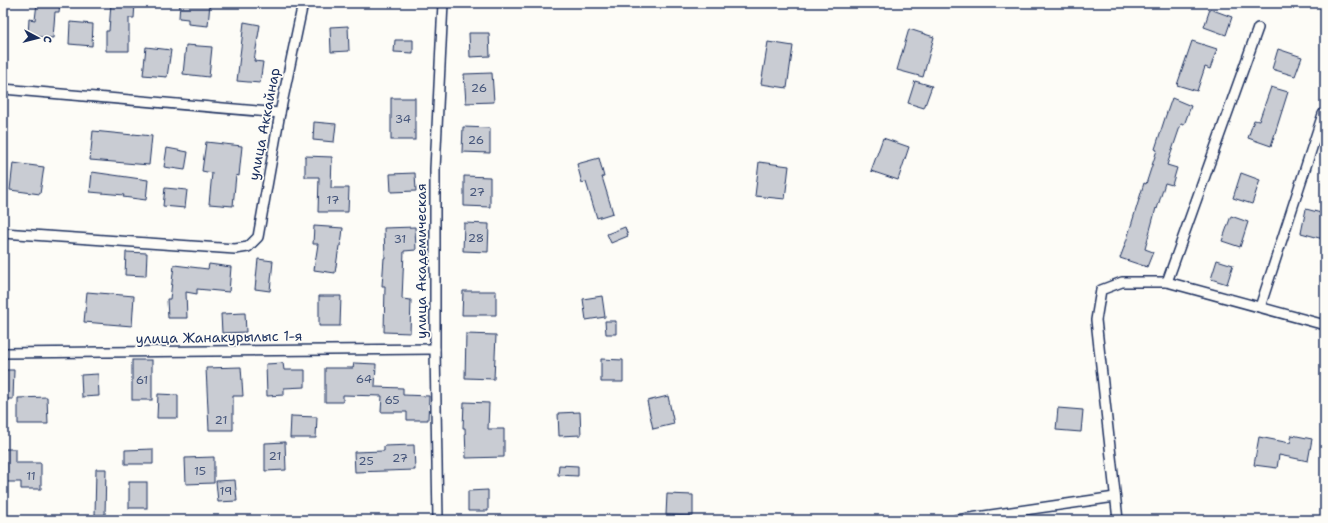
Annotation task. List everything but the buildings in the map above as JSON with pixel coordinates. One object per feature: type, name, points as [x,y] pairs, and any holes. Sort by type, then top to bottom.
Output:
[{"type":"street","name":"улица Аккайнар","points":[[3,234],[235,249],[248,247],[258,237],[280,113],[302,3]]},
{"type":"street","name":"улица Академическая","points":[[438,520],[435,349],[435,170],[443,3]]},
{"type":"street","points":[[1167,282],[1258,28]]},
{"type":"street","points":[[3,89],[280,113]]},
{"type":"street","points":[[1260,307],[1323,114]]},
{"type":"street","points":[[1118,520],[1096,320],[1101,290],[1122,282],[1167,282],[1325,325]]},
{"type":"street","name":"улица Жанакурылыс 1-я","points":[[3,353],[435,349]]},
{"type":"street","points":[[956,520],[1115,497]]}]
